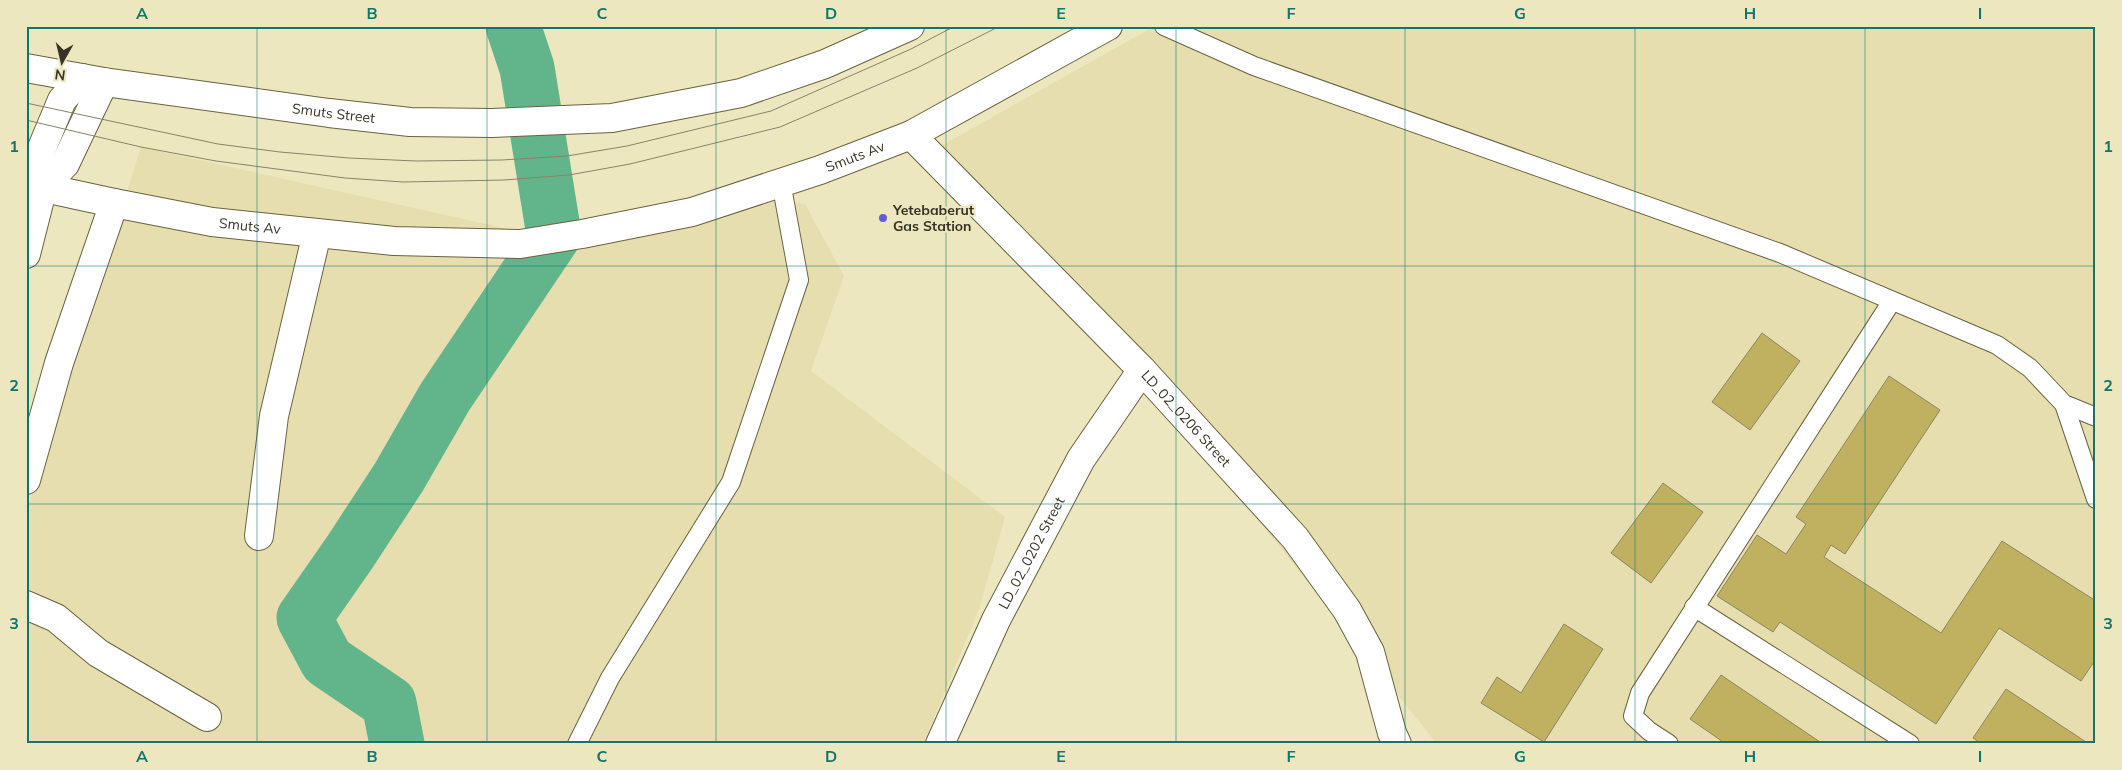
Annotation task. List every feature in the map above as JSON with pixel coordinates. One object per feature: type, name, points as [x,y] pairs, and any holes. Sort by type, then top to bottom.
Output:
[{"type":"main road","name":"Smuts Street","points":[[26,68],[81,78],[329,114],[410,122],[492,124],[612,118],[741,93],[825,64],[910,26]]},
{"type":"main road","name":"Smuts Av","points":[[35,186],[212,222],[394,242],[520,244],[582,234],[692,212],[820,170],[910,135],[1108,26]]},
{"type":"main road","points":[[26,254],[35,186],[65,164],[81,78]]},
{"type":"main road","name":"LD_02_0206 Street","points":[[910,135],[1142,370],[1295,538],[1347,610],[1370,652],[1392,733],[1397,744]]},
{"type":"main road","points":[[26,480],[60,363],[114,203]]},
{"type":"main road","points":[[259,536],[274,416],[317,233]]},
{"type":"main road","name":"LD_02_0202 Street","points":[[940,744],[996,620],[1081,460],[1142,370]]},
{"type":"main road","points":[[26,606],[56,618],[98,652],[207,717]]},
{"type":"lane","points":[[1164,26],[1254,66],[1780,252],[1997,345],[2030,368],[2064,404],[2096,417]]},
{"type":"lane","points":[[577,744],[610,678],[731,482],[798,280],[781,182]]},
{"type":"lane","points":[[1669,744],[1649,731],[1634,716],[1640,693],[1892,301]]},
{"type":"lane","points":[[2064,404],[2096,499]]},
{"type":"lane","points":[[1694,607],[1910,744]]},
{"type":"shaded area","points":[[1155,26],[2096,26],[2096,744],[1437,744],[1133,363],[939,147]]},
{"type":"shaded area","points":[[141,147],[554,239],[646,228],[780,199],[805,204],[844,276],[811,371],[1005,517],[979,610],[923,744],[26,744],[26,512]]},
{"type":"building","points":[[1762,333],[1800,361],[1750,430],[1712,402]]},
{"type":"building","points":[[1889,376],[1940,410],[1845,554],[1831,545],[1824,557],[1941,633],[2002,541],[2096,601],[2096,659],[2081,681],[1999,628],[1936,724],[1780,622],[1773,632],[1717,596],[1757,535],[1786,554],[1806,524],[1796,517]]},
{"type":"building","points":[[1663,483],[1703,512],[1651,583],[1611,553]]},
{"type":"building","points":[[1564,624],[1603,649],[1544,742],[1481,703],[1497,677],[1521,693]]},
{"type":"building","points":[[1721,675],[1823,744],[1726,744],[1690,719]]},
{"type":"building","points":[[2006,689],[2089,744],[1982,744],[1973,738]]},
{"type":"waterway","points":[[397,744],[389,703],[327,661],[304,618],[399,477],[445,397],[554,235],[527,68],[513,26]]},
{"type":"tram line","points":[[26,103],[218,144],[280,152],[416,161],[502,160],[567,156],[627,146],[771,111],[911,49],[955,26]]},
{"type":"tram line","points":[[26,120],[141,147],[216,161],[345,178],[403,182],[504,180],[569,175],[630,164],[780,127],[917,68],[1000,26]]},
{"type":"place","name":"Yetebaberut Gas Station","points":[[883,218]]}]
